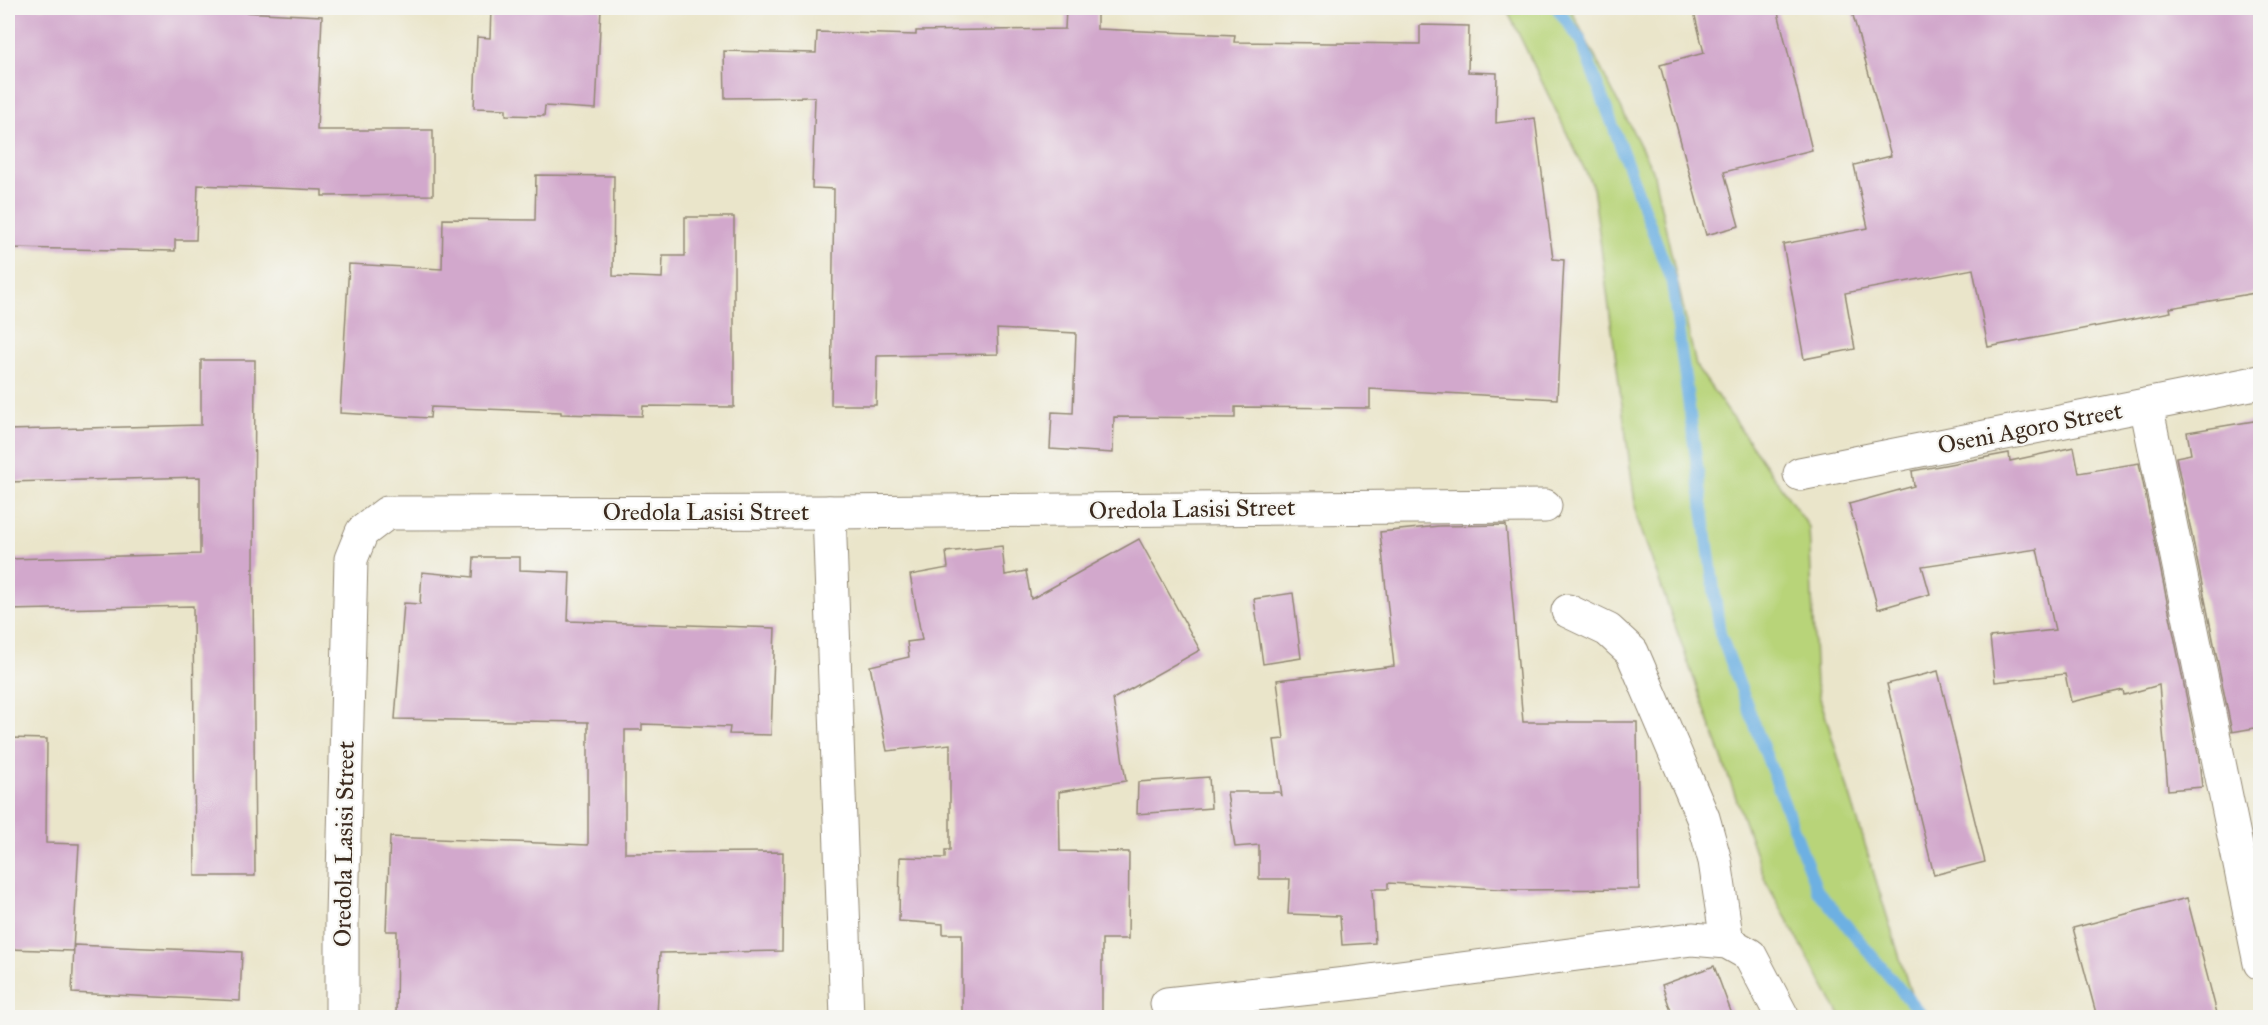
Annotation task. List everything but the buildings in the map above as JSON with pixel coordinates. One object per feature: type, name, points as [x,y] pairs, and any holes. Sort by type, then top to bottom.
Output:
[{"type":"street","name":"Oseni Agoro Street","points":[[1800,474],[2260,382]]},
{"type":"street","points":[[2146,405],[2260,963]]},
{"type":"street","name":"Oredola Lasisi Street","points":[[342,1017],[342,915],[351,559],[362,532],[387,513],[1545,506]]},
{"type":"street","points":[[829,512],[847,1017]]},
{"type":"street","points":[[1568,611],[1608,630],[1632,652],[1703,818],[1715,861],[1727,942]]},
{"type":"street","points":[[1167,1004],[1355,983],[1692,939],[1727,942],[1750,955],[1783,1017]]},
{"type":"green space","points":[[1506,8],[1570,8],[1653,171],[1696,366],[1809,527],[1816,685],[1918,1017],[1841,1017],[1765,880],[1637,518],[1593,187]]},
{"type":"waterway","points":[[1557,8],[1581,41],[1672,283],[1720,633],[1817,890],[1924,1018]]}]
